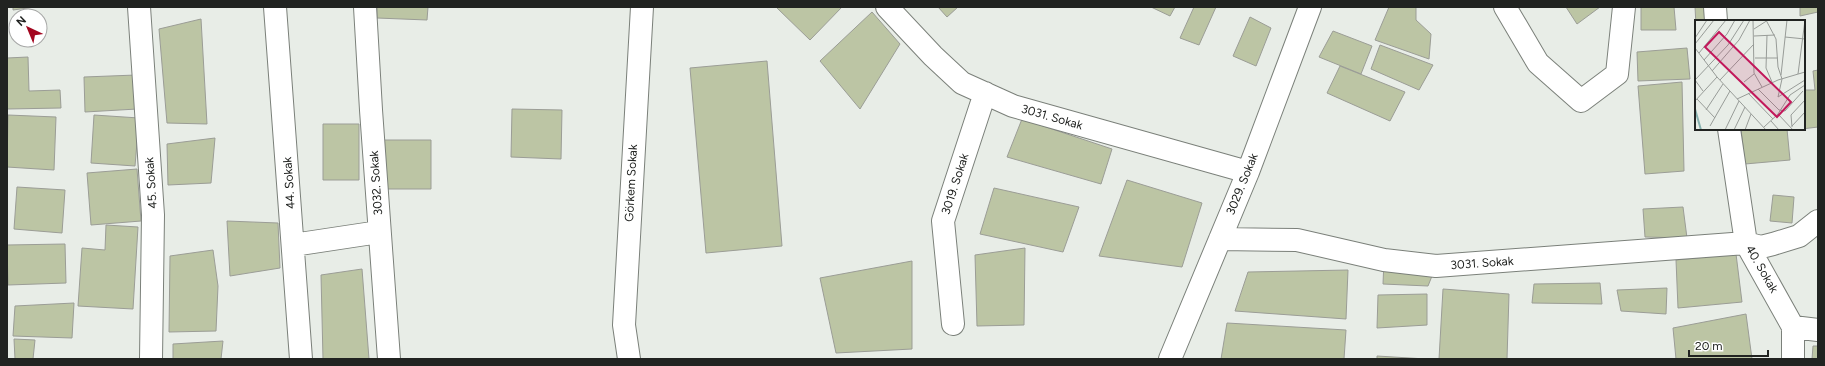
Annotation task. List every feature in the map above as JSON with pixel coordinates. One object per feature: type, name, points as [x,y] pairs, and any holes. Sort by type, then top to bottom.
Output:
[{"type":"street","name":"45. Sokak","points":[[139,7],[153,216],[152,359]]},
{"type":"street","name":"44. Sokak","points":[[275,7],[301,359]]},
{"type":"street","name":"3032. Sokak","points":[[365,7],[388,359]]},
{"type":"street","name":"Görkem Sokak","points":[[629,359],[624,325],[642,7]]},
{"type":"street","name":"3031. Sokak","points":[[887,7],[933,56],[962,83],[1013,106],[1248,172]]},
{"type":"street","name":"3029. Sokak","points":[[1170,359],[1248,172],[1310,7]]},
{"type":"street","points":[[1505,7],[1538,63],[1580,101],[1617,74],[1624,7]]},
{"type":"street","points":[[1715,7],[1716,20]]},
{"type":"street","name":"3019. Sokak","points":[[953,324],[943,221],[985,93]]},
{"type":"street","name":"40. Sokak","points":[[1729,130],[1746,243],[1793,327]]},
{"type":"street","name":"3031. Sokak","points":[[1220,239],[1297,240],[1384,260],[1436,266],[1746,243],[1761,247],[1799,236],[1818,221]]},
{"type":"street","points":[[293,245],[379,232]]},
{"type":"street","points":[[1792,359],[1793,327],[1818,330]]},
{"type":"building","points":[[13,7],[35,7],[28,8]]},
{"type":"building","points":[[377,7],[428,7],[427,20],[377,18]]},
{"type":"building","points":[[776,7],[842,7],[810,40]]},
{"type":"building","points":[[938,7],[958,7],[947,17]]},
{"type":"building","points":[[1151,7],[1175,7],[1170,16]]},
{"type":"building","points":[[1194,7],[1216,7],[1199,45],[1180,38]]},
{"type":"building","points":[[1389,7],[1416,7],[1416,20],[1431,34],[1429,59],[1375,40]]},
{"type":"building","points":[[1566,7],[1600,7],[1577,24]]},
{"type":"building","points":[[1641,7],[1674,7],[1676,30],[1641,30]]},
{"type":"building","points":[[1695,7],[1721,7],[1724,20],[1696,20]]},
{"type":"building","points":[[1800,7],[1818,7],[1818,12],[1800,16]]},
{"type":"building","points":[[872,12],[900,44],[860,109],[820,61]]},
{"type":"building","points":[[1250,17],[1271,28],[1256,66],[1233,56]]},
{"type":"building","points":[[201,19],[207,124],[167,123],[159,29]]},
{"type":"building","points":[[1333,31],[1372,46],[1361,74],[1319,57]]},
{"type":"building","points":[[1380,45],[1433,65],[1419,90],[1371,69]]},
{"type":"building","points":[[1687,48],[1690,79],[1638,81],[1637,52]]},
{"type":"building","points":[[28,57],[29,91],[60,90],[61,108],[7,109],[7,58]]},
{"type":"building","points":[[767,61],[782,246],[706,253],[690,68]]},
{"type":"building","points":[[1340,66],[1405,92],[1390,121],[1327,93]]},
{"type":"building","points":[[1818,70],[1818,127],[1805,129],[1805,90],[1815,90],[1813,71]]},
{"type":"building","points":[[136,75],[137,109],[85,112],[84,77]]},
{"type":"building","points":[[1682,82],[1684,171],[1645,174],[1638,86]]},
{"type":"building","points":[[512,109],[562,110],[561,159],[511,157]]},
{"type":"building","points":[[8,115],[56,117],[54,170],[7,167]]},
{"type":"building","points":[[94,115],[139,118],[135,166],[91,163]]},
{"type":"building","points":[[1022,119],[1112,149],[1101,184],[1007,157]]},
{"type":"building","points":[[323,124],[359,124],[359,180],[323,180]]},
{"type":"building","points":[[1741,130],[1787,130],[1790,160],[1745,164]]},
{"type":"building","points":[[215,138],[211,183],[168,185],[167,144]]},
{"type":"building","points":[[379,140],[431,140],[431,189],[379,189]]},
{"type":"building","points":[[137,169],[141,221],[91,225],[87,173]]},
{"type":"building","points":[[1127,180],[1202,203],[1182,267],[1099,256]]},
{"type":"building","points":[[17,187],[65,190],[62,233],[14,229]]},
{"type":"building","points":[[994,188],[1079,207],[1063,252],[980,234]]},
{"type":"building","points":[[1773,195],[1794,197],[1792,223],[1770,221]]},
{"type":"building","points":[[1683,207],[1687,238],[1645,237],[1643,209]]},
{"type":"building","points":[[227,221],[278,223],[280,268],[230,276]]},
{"type":"building","points":[[106,225],[138,227],[133,309],[78,306],[82,248],[105,250]]},
{"type":"building","points":[[65,244],[66,283],[8,285],[7,245]]},
{"type":"building","points":[[1025,248],[1024,325],[977,326],[975,255]]},
{"type":"building","points":[[213,250],[218,286],[216,331],[169,332],[170,256]]},
{"type":"building","points":[[1736,254],[1742,302],[1678,308],[1676,260]]},
{"type":"building","points":[[1384,260],[1436,266],[1428,286],[1383,284]]},
{"type":"building","points":[[912,261],[912,349],[836,353],[820,278]]},
{"type":"building","points":[[362,269],[369,359],[323,359],[321,275]]},
{"type":"building","points":[[1348,270],[1346,319],[1235,311],[1248,272]]},
{"type":"building","points":[[1600,283],[1602,304],[1532,303],[1534,284]]},
{"type":"building","points":[[1667,288],[1666,314],[1621,311],[1617,290]]},
{"type":"building","points":[[1443,289],[1509,294],[1507,359],[1439,359]]},
{"type":"building","points":[[1427,294],[1427,325],[1377,328],[1378,295]]},
{"type":"building","points":[[74,303],[72,338],[13,336],[15,306]]},
{"type":"building","points":[[1746,314],[1752,359],[1676,359],[1673,328]]},
{"type":"building","points":[[1227,323],[1346,330],[1344,359],[1221,359]]},
{"type":"building","points":[[14,339],[35,340],[33,359],[15,359]]},
{"type":"building","points":[[223,341],[221,359],[173,359],[173,344]]},
{"type":"building","points":[[1813,346],[1818,346],[1818,359],[1812,359]]},
{"type":"building","points":[[1377,356],[1426,359],[1377,359]]}]
